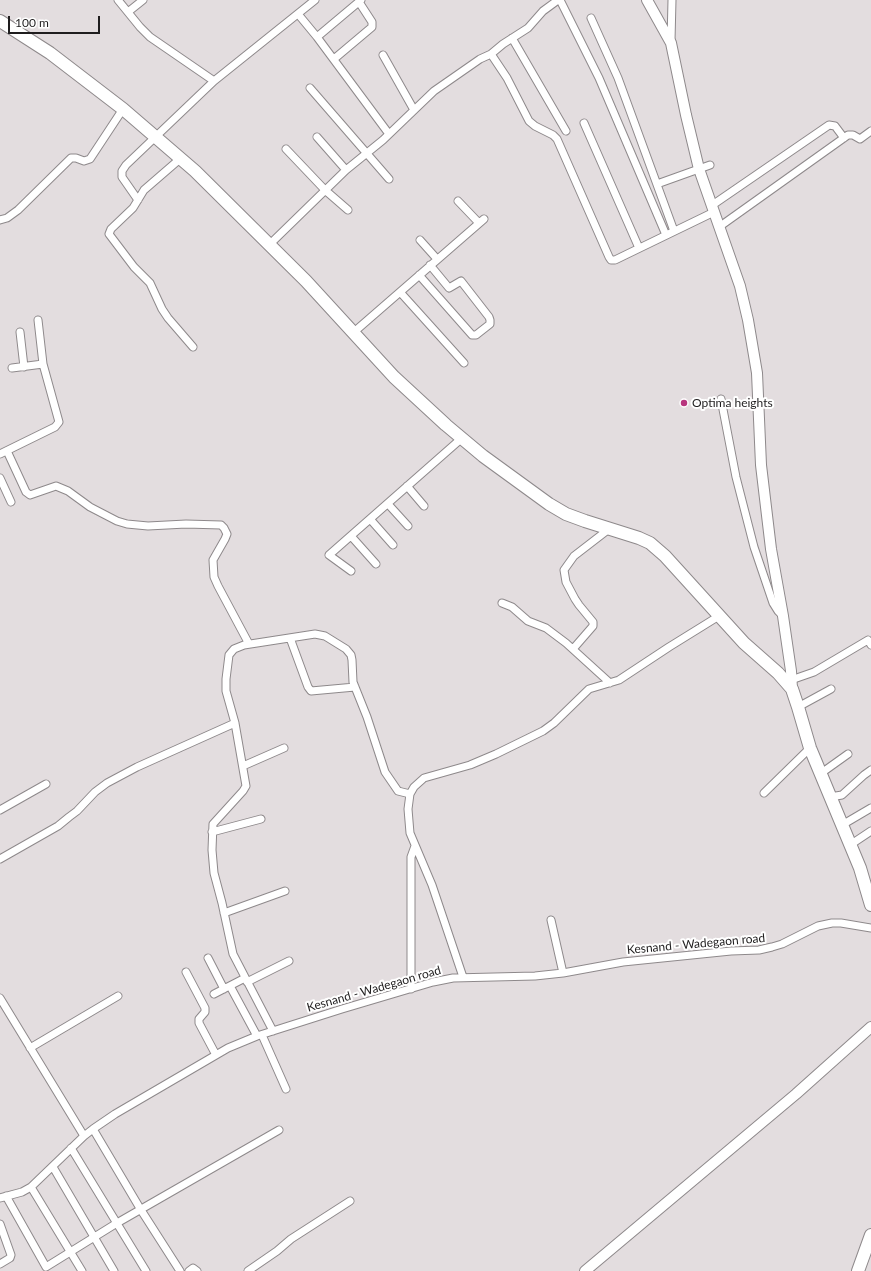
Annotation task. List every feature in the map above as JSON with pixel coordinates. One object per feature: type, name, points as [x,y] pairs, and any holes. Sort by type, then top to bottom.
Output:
[{"type":"highway","points":[[0,20],[50,53],[123,109],[196,171],[306,281],[394,377],[482,456],[548,504],[566,514],[639,538],[658,549],[744,643],[791,685],[810,748],[866,884],[871,905]]},
{"type":"highway","points":[[858,1271],[871,1235]]},
{"type":"street","points":[[118,0],[140,27],[150,36],[214,82]]},
{"type":"street","points":[[128,12],[143,0]]},
{"type":"street","points":[[269,245],[346,170],[389,134],[434,91],[528,28],[543,11],[559,0],[599,78],[666,235]]},
{"type":"street","points":[[647,0],[671,43]]},
{"type":"street","points":[[672,0],[671,43],[686,115],[699,169],[712,209],[728,249],[740,286],[748,320],[757,373],[761,465],[771,548],[783,616],[791,685],[868,640],[871,645]]},
{"type":"street","points":[[138,200],[122,177],[122,171],[126,165],[214,82],[298,14],[311,1]]},
{"type":"street","points":[[318,37],[360,1],[372,22],[372,27],[334,59]]},
{"type":"street","points":[[298,14],[318,37],[389,134]]},
{"type":"street","points":[[591,18],[618,78],[674,231]]},
{"type":"street","points":[[512,38],[566,130]]},
{"type":"street","points":[[491,54],[532,124],[553,135],[557,139],[611,260],[615,260],[674,231],[712,209],[829,125],[831,124],[835,126],[844,138]]},
{"type":"street","points":[[383,55],[414,110]]},
{"type":"street","points":[[310,88],[389,179]]},
{"type":"street","points":[[0,220],[7,218],[18,210],[69,160],[73,158],[84,161],[90,159],[123,109]]},
{"type":"street","points":[[584,123],[639,248]]},
{"type":"street","points":[[719,227],[844,138],[850,135],[860,139],[871,131]]},
{"type":"street","points":[[317,137],[346,170]]},
{"type":"street","points":[[286,149],[325,190],[348,210]]},
{"type":"street","points":[[181,158],[144,190],[133,208],[111,229],[109,234],[134,267],[150,283],[162,309],[168,318],[193,347]]},
{"type":"street","points":[[657,184],[710,165]]},
{"type":"street","points":[[354,332],[481,221],[458,201]]},
{"type":"street","points":[[420,240],[437,259]]},
{"type":"street","points":[[418,276],[472,335],[476,335],[490,324],[490,320],[462,281],[449,288],[430,266]]},
{"type":"street","points":[[400,292],[464,363]]},
{"type":"street","points":[[38,320],[43,364],[59,424],[4,453],[26,492],[30,494],[56,486],[68,491],[90,506],[117,521],[127,524],[148,526],[186,524],[221,525],[226,534],[214,560],[214,577],[250,644]]},
{"type":"street","points":[[20,332],[24,366]]},
{"type":"street","points":[[12,368],[43,364]]},
{"type":"street","points":[[721,399],[736,476],[754,547],[774,603],[778,611],[783,616]]},
{"type":"street","points":[[351,571],[329,555],[462,438]]},
{"type":"street","points":[[0,478],[11,502]]},
{"type":"street","points":[[407,486],[424,506]]},
{"type":"street","points":[[388,504],[408,526]]},
{"type":"street","points":[[370,519],[392,545]]},
{"type":"street","points":[[573,648],[593,626],[593,622],[575,599],[566,582],[564,570],[574,556],[609,529]]},
{"type":"street","points":[[351,536],[376,564]]},
{"type":"street","points":[[502,603],[512,606],[525,619],[546,628],[573,648],[610,683]]},
{"type":"street","points":[[463,977],[432,885],[415,846],[408,823],[410,794],[418,782],[424,778],[477,762],[542,731],[554,723],[589,689],[619,680],[720,616]]},
{"type":"street","points":[[272,1031],[234,954],[214,873],[212,828],[214,822],[245,788],[246,783],[235,724],[226,691],[229,655],[234,649],[250,644],[319,634],[346,649],[352,655],[352,678],[365,711],[382,764],[388,777],[398,790],[410,794]]},
{"type":"street","points":[[290,638],[308,687],[311,691],[355,687]]},
{"type":"street","points":[[798,707],[831,689]]},
{"type":"street","points":[[0,859],[63,822],[77,811],[95,792],[107,783],[137,767],[235,724]]},
{"type":"street","points":[[243,766],[284,748]]},
{"type":"street","points":[[764,793],[810,748]]},
{"type":"street","points":[[820,774],[848,754]]},
{"type":"street","points":[[830,797],[842,795],[871,770]]},
{"type":"street","points":[[0,810],[46,784]]},
{"type":"street","points":[[842,825],[871,808]]},
{"type":"street","points":[[212,832],[260,819]]},
{"type":"street","points":[[850,845],[871,831]]},
{"type":"street","points":[[411,989],[411,857],[415,846]]},
{"type":"street","points":[[224,913],[285,891]]},
{"type":"street","points":[[551,920],[563,973]]},
{"type":"street","name":"Kesnand - Wadegaon road","points":[[3,1197],[22,1192],[31,1187],[93,1129],[228,1048],[259,1035],[342,1009],[439,981],[463,977],[535,976],[563,973],[623,962],[772,948],[818,926],[832,923],[871,928]]},
{"type":"street","points":[[208,958],[259,1035],[286,1089]]},
{"type":"street","points":[[214,994],[288,961]]},
{"type":"street","points":[[186,972],[205,1008],[205,1012],[200,1017],[199,1023],[216,1055]]},
{"type":"street","points":[[30,1048],[118,996]]},
{"type":"street","points":[[0,998],[84,1136]]},
{"type":"street","points":[[585,1271],[762,1123],[871,1027]]},
{"type":"street","points":[[93,1129],[141,1210],[180,1271]]},
{"type":"street","points":[[3,1197],[47,1269],[71,1252],[117,1224],[279,1130]]},
{"type":"street","points":[[71,1148],[146,1271]]},
{"type":"street","points":[[53,1167],[114,1271]]},
{"type":"street","points":[[31,1187],[82,1271]]},
{"type":"street","points":[[248,1271],[277,1251],[291,1239],[350,1201]]},
{"type":"street","points":[[0,1224],[11,1255],[10,1258],[0,1264]]},
{"type":"street","points":[[189,1271],[195,1268],[197,1271]]},
{"type":"place","name":"Optima heights","points":[[684,403]]}]
